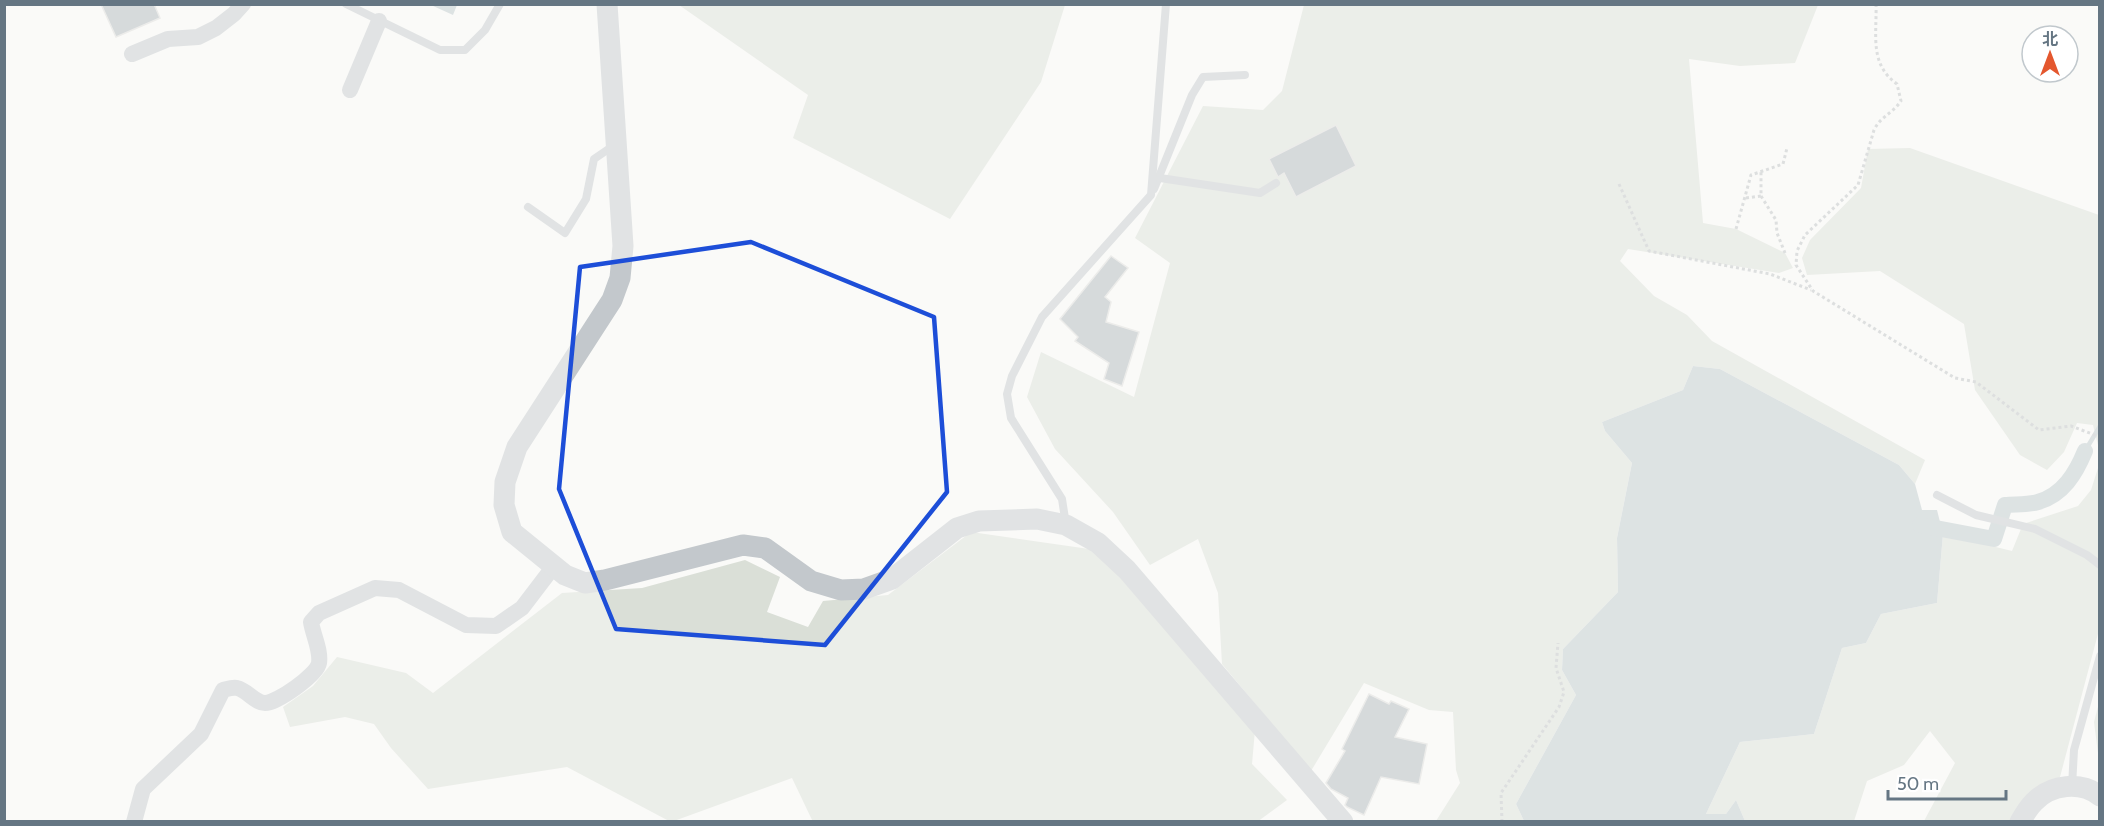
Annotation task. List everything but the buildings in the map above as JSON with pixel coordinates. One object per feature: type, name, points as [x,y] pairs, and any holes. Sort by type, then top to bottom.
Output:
[{"type":"street","points":[[132,54],[168,39],[198,37],[216,28],[243,4]]},
{"type":"street","points":[[607,4],[623,246],[620,278],[612,300],[517,447],[505,482],[504,505],[512,532],[565,575],[585,583],[743,545],[765,548],[811,581],[841,590],[864,589],[892,579],[957,528],[979,521],[1037,519],[1066,525],[1098,543],[1126,570],[1343,822]]},
{"type":"street","points":[[350,90],[379,21]]},
{"type":"street","points":[[134,822],[143,789],[201,734],[223,690],[237,688],[263,703],[276,702],[311,674],[318,666],[320,656],[311,622],[318,613],[375,588],[391,589],[399,590],[466,626],[496,626],[522,608],[554,566]]},
{"type":"street","points":[[2020,822],[2034,801],[2050,790],[2072,786],[2089,788],[2100,796]]},
{"type":"lane","points":[[346,4],[440,50],[465,50],[485,30],[501,4]]},
{"type":"lane","points":[[1151,195],[1166,4]]},
{"type":"lane","points":[[1066,525],[1062,499],[1011,418],[1007,394],[1012,376],[1042,317],[1151,195],[1160,178],[1192,95],[1203,77],[1245,75]]},
{"type":"lane","points":[[528,207],[565,233],[586,199],[594,159],[616,144]]},
{"type":"lane","points":[[1160,178],[1260,193],[1276,183]]},
{"type":"lane","points":[[1937,495],[1976,515],[2025,526],[2086,555],[2100,565]]},
{"type":"lane","points":[[2072,786],[2074,750],[2100,656]]},
{"type":"path","points":[[1813,291],[1797,266],[1797,251],[1805,235],[1858,185],[1878,122],[1896,110],[1901,102],[1897,84],[1888,78],[1879,65],[1876,4]]},
{"type":"path","points":[[1736,229],[1751,175],[1783,164],[1787,148]]},
{"type":"path","points":[[1761,172],[1761,196],[1776,220],[1777,233],[1785,253]]},
{"type":"path","points":[[1619,184],[1649,251],[1770,274],[1813,291],[1955,378],[1976,382],[2039,430],[2071,426],[2100,437]]},
{"type":"path","points":[[1745,198],[1761,196]]},
{"type":"path","points":[[1502,822],[1501,793],[1559,706],[1563,692],[1556,668],[1558,643]]},
{"type":"highlighted area","points":[[751,242],[934,317],[947,492],[825,645],[616,629],[559,489],[580,267]]},
{"type":"shaded area","points":[[431,5],[457,5],[453,15]]},
{"type":"shaded area","points":[[679,5],[1065,5],[1041,82],[950,219],[793,138],[808,95]]},
{"type":"shaded area","points":[[1304,5],[1818,5],[1795,63],[1740,66],[1689,59],[1703,223],[1736,229],[1785,253],[1793,268],[1779,273],[1628,249],[1620,261],[1654,296],[1687,315],[1712,341],[1925,460],[1915,484],[1899,465],[1720,369],[1693,366],[1683,390],[1602,422],[1605,431],[1632,463],[1617,538],[1618,592],[1563,649],[1562,670],[1576,695],[1516,804],[1524,821],[1436,821],[1460,783],[1456,770],[1453,712],[1429,710],[1364,683],[1311,771],[1222,664],[1218,593],[1198,539],[1150,565],[1113,512],[1055,449],[1027,397],[1041,352],[1134,397],[1170,263],[1135,238],[1203,106],[1263,110],[1282,91]]},
{"type":"shaded area","points":[[1910,148],[2099,215],[2099,449],[2093,425],[2077,423],[2064,452],[2047,470],[2020,455],[1975,390],[1964,324],[1880,271],[1807,275],[1802,258],[1810,240],[1861,188],[1868,149]]},
{"type":"shaded area","points":[[1693,366],[1720,369],[1899,465],[1915,484],[1922,510],[1937,510],[1943,534],[1937,603],[1881,614],[1866,643],[1842,648],[1814,734],[1740,742],[1706,814],[1726,814],[1736,800],[1745,821],[1524,821],[1516,804],[1576,695],[1562,670],[1563,649],[1618,592],[1617,538],[1632,463],[1605,431],[1602,422],[1683,390]]},
{"type":"shaded area","points":[[2099,465],[2099,630],[2060,777],[2012,821],[1924,821],[1955,763],[1930,731],[1904,765],[1867,781],[1854,821],[1745,821],[1736,800],[1726,814],[1706,814],[1740,742],[1814,734],[1842,648],[1866,643],[1881,614],[1937,603],[1943,534],[2012,551],[2023,524],[2078,506],[2091,490]]},
{"type":"shaded area","points":[[971,532],[1096,550],[1255,730],[1252,764],[1287,800],[1257,822],[813,822],[792,778],[669,821],[567,767],[428,789],[391,748],[374,724],[345,717],[290,727],[283,707],[313,686],[337,657],[406,673],[433,693],[562,593],[642,588],[745,560],[780,577],[767,612],[808,627],[823,601],[888,595]]},
{"type":"shaded area","points":[[2099,703],[2099,761],[2094,722]]},
{"type":"waterway","points":[[2085,451],[2100,426]]},
{"type":"waterway","points":[[1920,525],[1994,539],[2005,505],[2034,503],[2055,494],[2073,475],[2085,451]]}]
